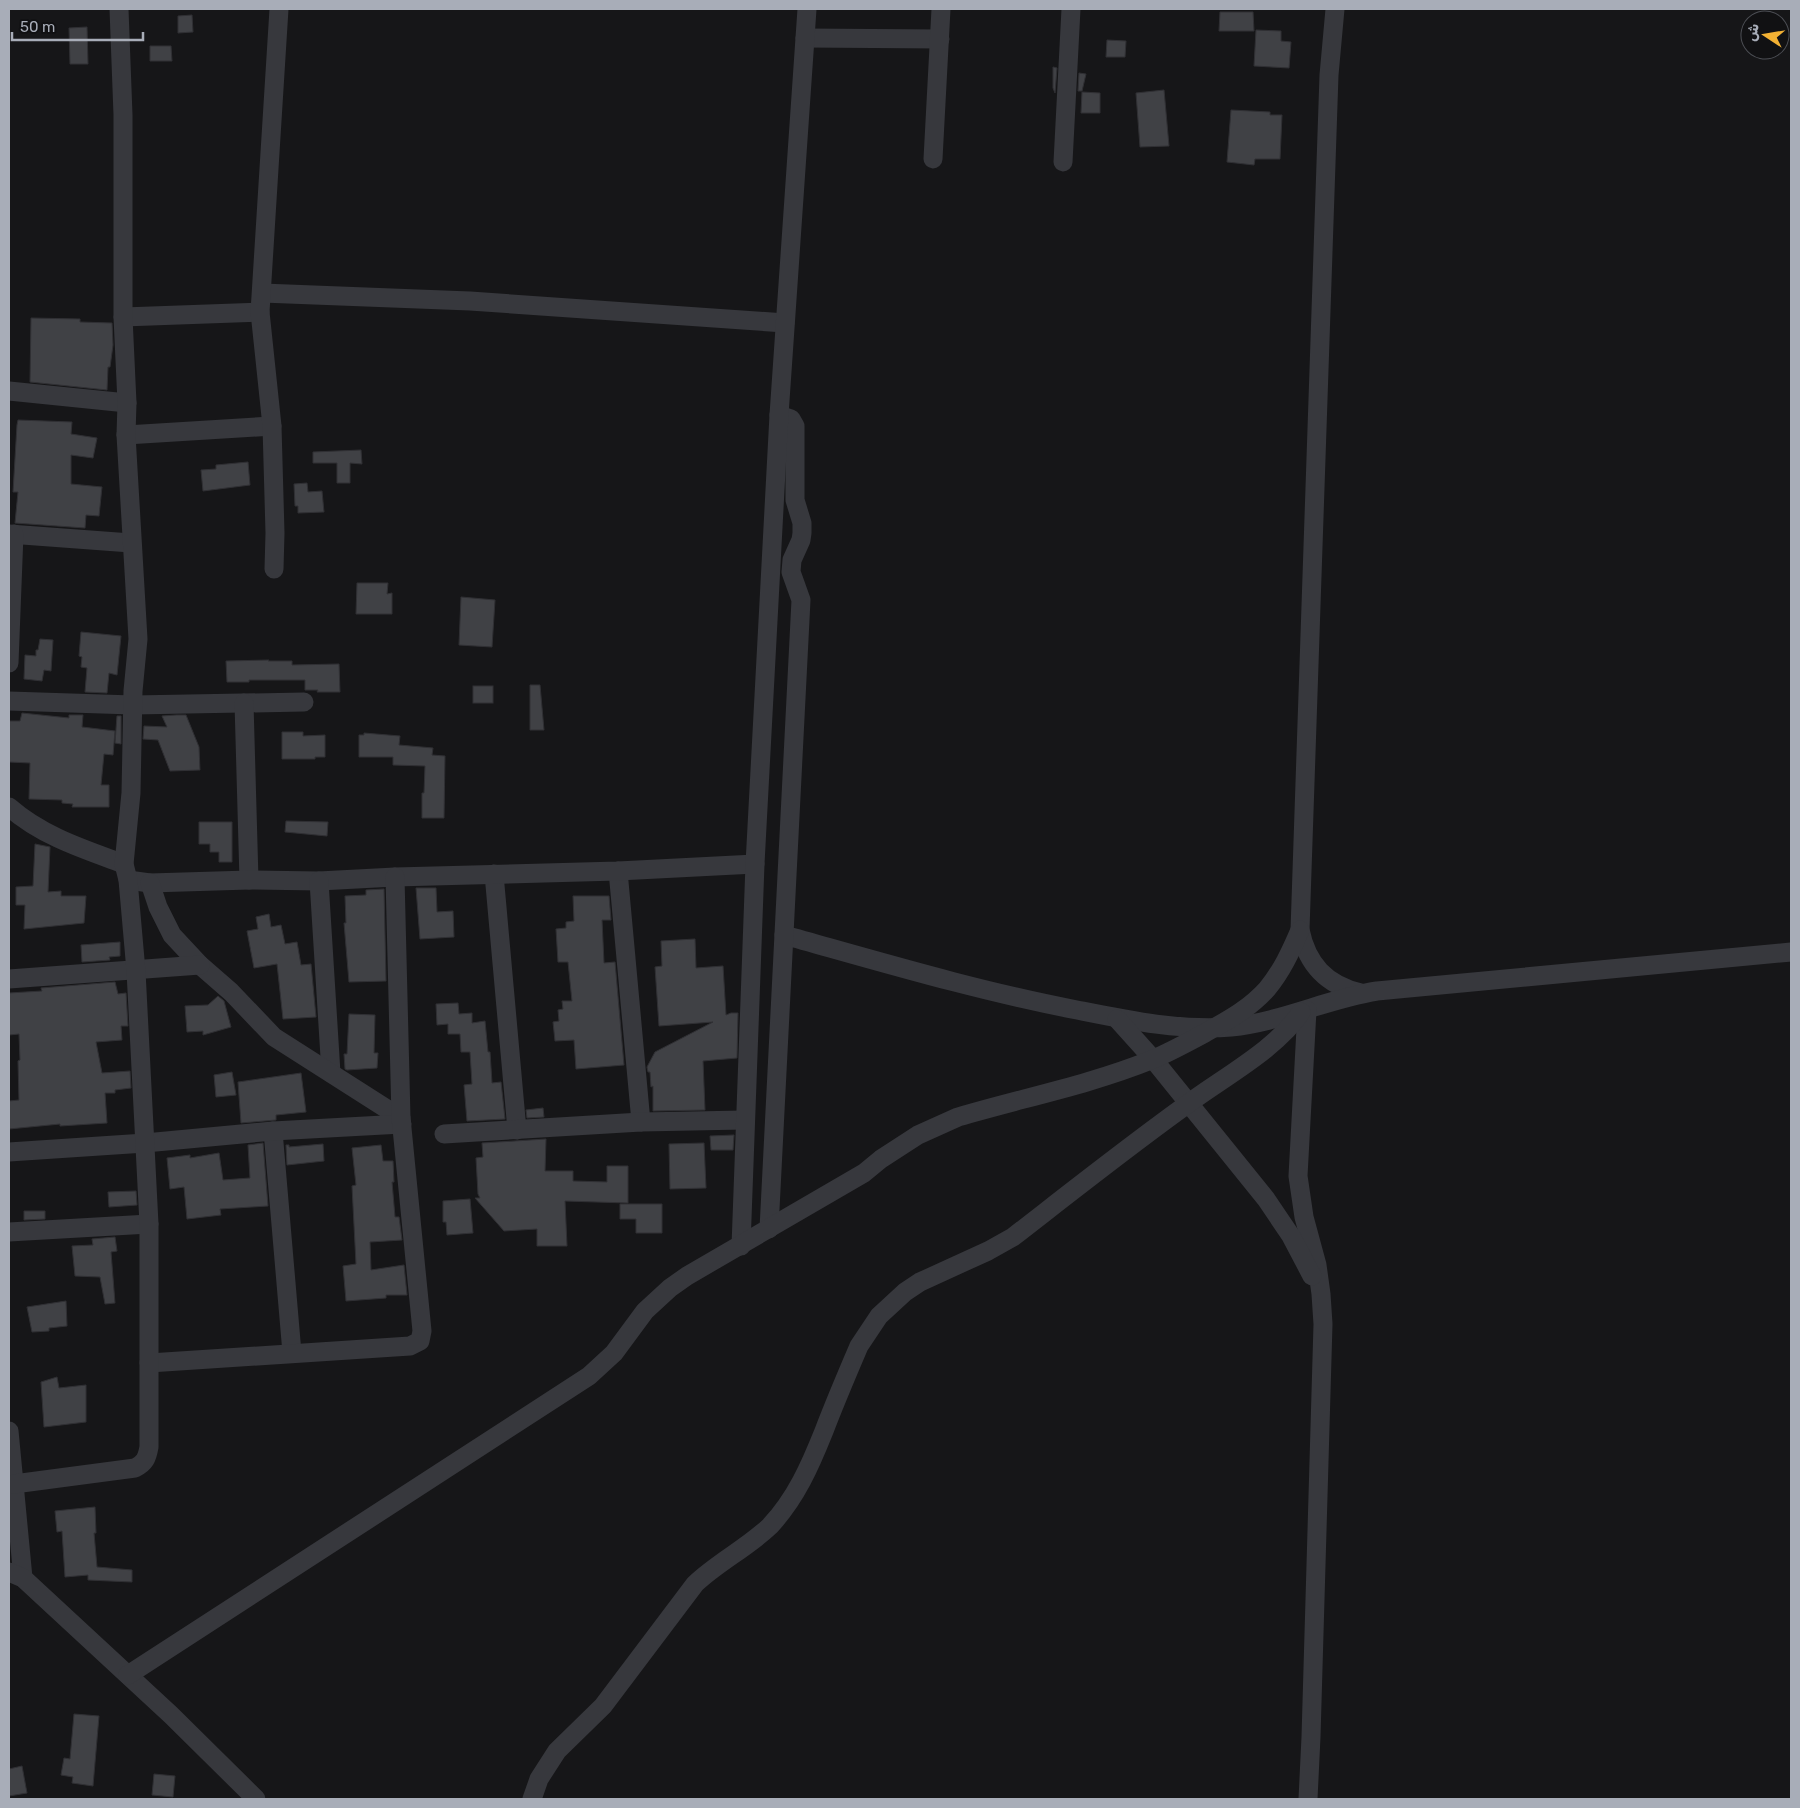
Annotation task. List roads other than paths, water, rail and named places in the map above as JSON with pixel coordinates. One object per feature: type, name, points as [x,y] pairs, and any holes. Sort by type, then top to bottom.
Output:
[{"type":"street","points":[[14,1484],[134,1468],[144,1464],[149,1446],[149,1224],[136,971],[126,872],[133,705],[138,639],[126,435],[127,403],[123,317],[123,115],[119,9]]},
{"type":"street","points":[[274,569],[276,533],[272,426],[260,312],[279,9]]},
{"type":"street","points":[[741,1246],[744,1120],[755,864],[779,416],[807,9]]},
{"type":"street","points":[[933,159],[942,9]]},
{"type":"street","points":[[1063,162],[1071,9]]},
{"type":"street","points":[[1335,9],[1329,75],[1300,930],[1306,952],[1320,972],[1338,986],[1361,993]]},
{"type":"street","points":[[805,38],[940,39]]},
{"type":"street","points":[[262,293],[470,300],[785,323]]},
{"type":"street","points":[[123,317],[260,312]]},
{"type":"street","points":[[9,391],[127,403]]},
{"type":"street","points":[[769,1229],[801,600],[792,578],[790,566],[802,533],[802,523],[795,500],[795,426],[791,419],[779,416]]},
{"type":"street","points":[[126,435],[272,426]]},
{"type":"street","points":[[9,663],[11,534],[131,543]]},
{"type":"street","points":[[9,701],[133,705],[304,702]]},
{"type":"street","points":[[244,702],[248,880]]},
{"type":"street","points":[[9,806],[39,830],[150,883],[248,880],[319,881],[618,871],[755,864]]},
{"type":"street","points":[[618,871],[641,1122]]},
{"type":"street","points":[[494,874],[517,1130]]},
{"type":"street","points":[[149,1363],[410,1346],[420,1341],[422,1331],[401,1121],[395,877]]},
{"type":"street","points":[[319,881],[331,1073]]},
{"type":"street","points":[[150,883],[158,907],[172,934],[200,966],[231,992],[274,1036],[401,1121]]},
{"type":"street","points":[[128,1675],[589,1376],[614,1353],[645,1312],[670,1288],[864,1173],[899,1146],[938,1125],[979,1111],[1124,1070],[1152,1059],[1231,1019],[1244,1010],[1266,989],[1280,971],[1300,930]]},
{"type":"street","points":[[784,935],[1001,994],[1117,1019],[1175,1026],[1214,1028],[1255,1023],[1304,1011],[1361,993],[1398,988],[1791,952]]},
{"type":"street","points":[[9,979],[200,966]]},
{"type":"street","points":[[532,1799],[539,1779],[557,1751],[603,1706],[695,1584],[710,1570],[753,1541],[769,1526],[792,1499],[810,1466],[859,1346],[868,1331],[886,1309],[920,1282],[971,1260],[1013,1237],[1188,1104],[1271,1044],[1304,1011]]},
{"type":"street","points":[[1304,1011],[1298,1176],[1302,1210],[1317,1265],[1322,1294],[1323,1334],[1308,1799]]},
{"type":"street","points":[[1117,1019],[1152,1059],[1275,1211],[1296,1244],[1322,1294]]},
{"type":"street","points":[[444,1134],[641,1122],[744,1120]]},
{"type":"street","points":[[9,1152],[145,1143],[401,1121]]},
{"type":"street","points":[[273,1131],[292,1354]]},
{"type":"street","points":[[9,1232],[149,1224]]},
{"type":"street","points":[[9,1431],[14,1484],[16,1575],[171,1715],[256,1799]]}]
